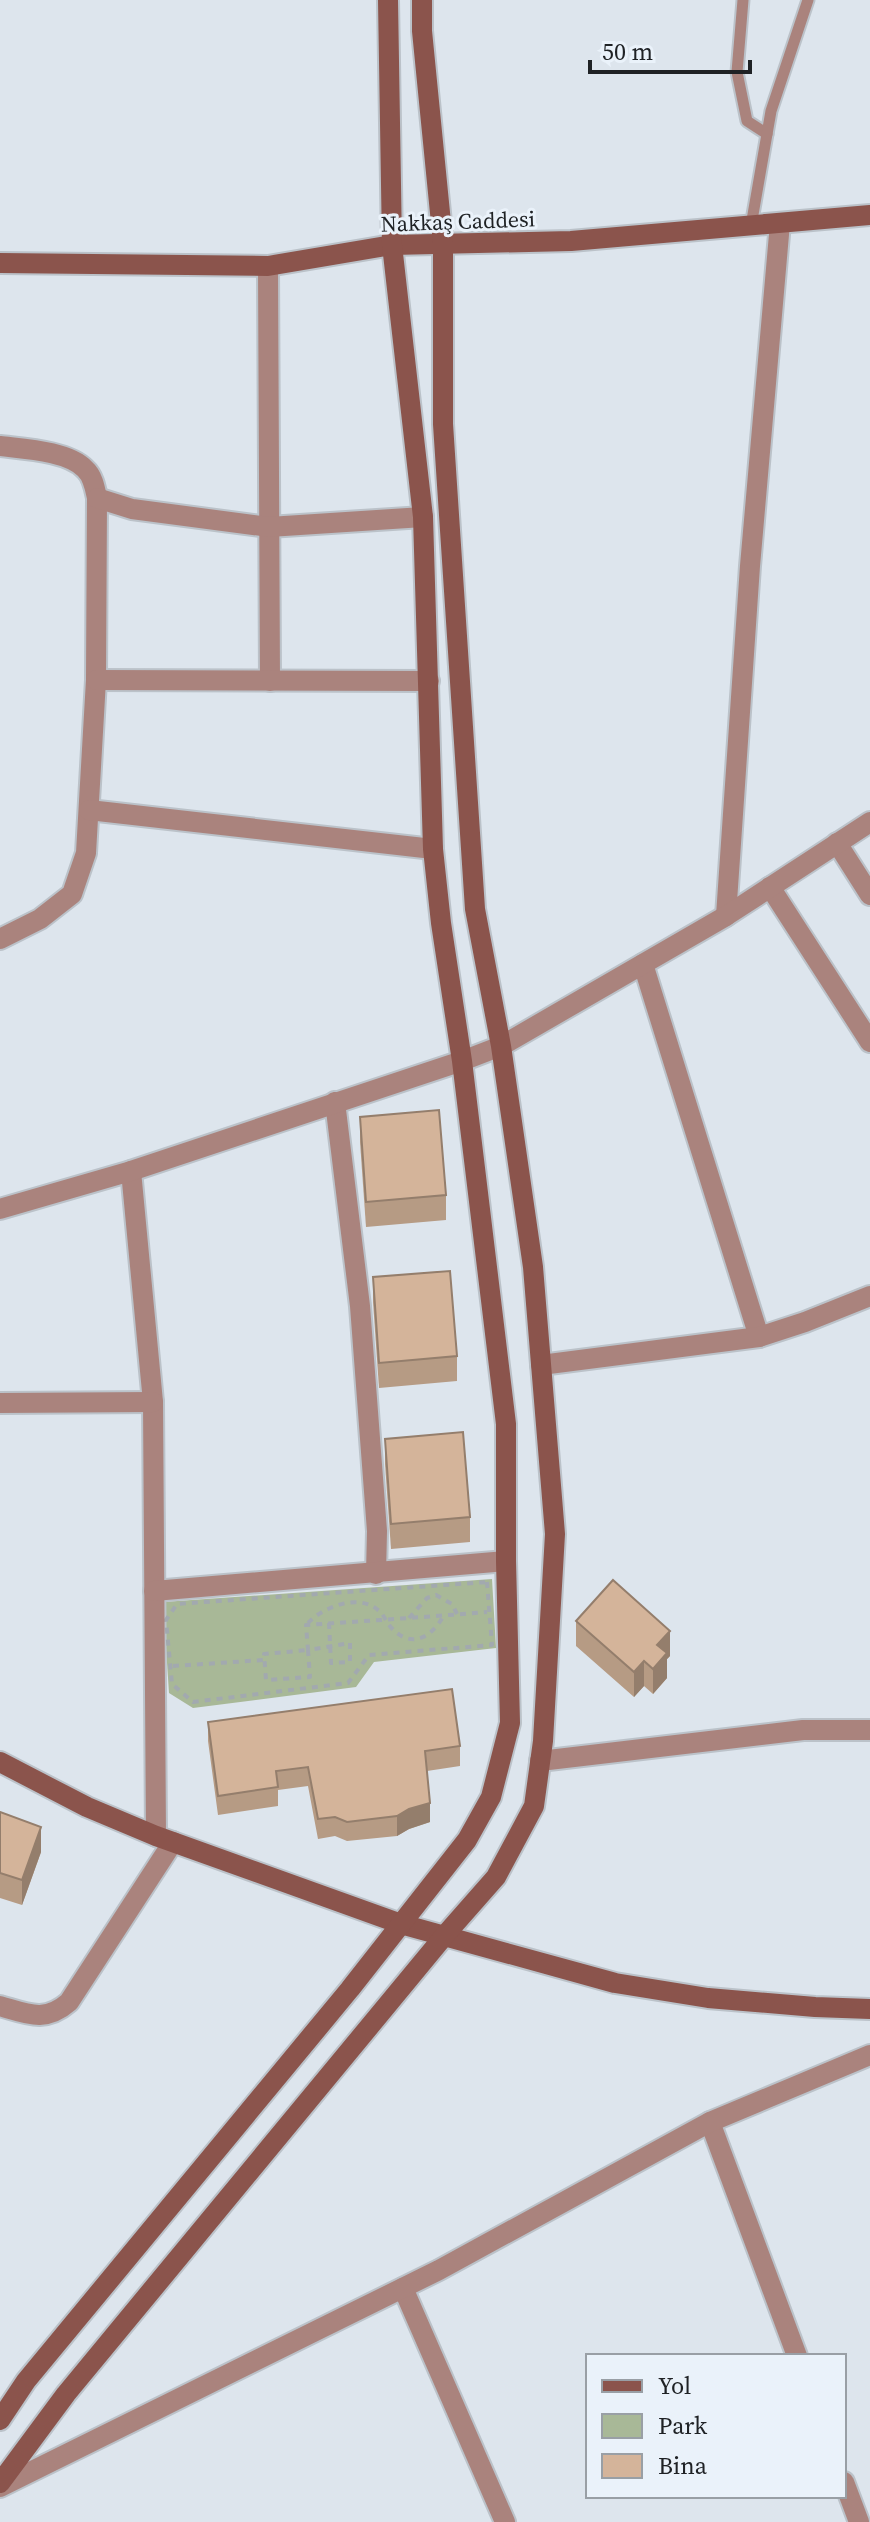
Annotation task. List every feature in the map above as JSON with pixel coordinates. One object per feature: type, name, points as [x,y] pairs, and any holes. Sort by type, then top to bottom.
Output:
[{"type":"main road","points":[[0,2420],[26,2381],[340,2001],[467,1840],[491,1797],[510,1723],[506,1424],[433,849],[423,517],[392,245],[388,0]]},
{"type":"main road","points":[[0,2485],[66,2394],[496,1877],[534,1806],[540,1761],[555,1534],[533,1267],[501,1046],[475,909],[443,424],[443,243],[422,31],[422,0]]},
{"type":"main road","name":"Nakkaş Caddesi","points":[[0,263],[268,266],[392,245],[571,241],[870,215]]},
{"type":"main road","points":[[0,1762],[87,1807],[164,1839],[401,1924],[615,1983],[708,1998],[870,2009]]},
{"type":"street","points":[[726,916],[750,566],[780,223]]},
{"type":"street","points":[[268,266],[270,681]]},
{"type":"street","points":[[0,446],[43,452],[66,458],[85,468],[93,480],[97,498],[96,680],[86,853],[72,894],[40,919],[0,939]]},
{"type":"street","points":[[97,498],[132,509],[269,527],[423,517]]},
{"type":"street","points":[[96,680],[429,681]]},
{"type":"street","points":[[89,810],[433,849]]},
{"type":"street","points":[[0,1209],[131,1171],[501,1046],[726,916],[870,822]]},
{"type":"street","points":[[837,843],[870,895]]},
{"type":"street","points":[[770,887],[870,1042]]},
{"type":"street","points":[[643,964],[759,1337]]},
{"type":"street","points":[[335,1102],[360,1306],[377,1531],[376,1574]]},
{"type":"street","points":[[0,2006],[37,2016],[55,2014],[69,2002],[164,1839],[154,1591],[153,1402],[131,1171]]},
{"type":"street","points":[[541,1365],[759,1337],[870,1296]]},
{"type":"street","points":[[0,1403],[153,1402]]},
{"type":"street","points":[[154,1591],[506,1561]]},
{"type":"street","points":[[540,1761],[803,1730],[870,1730]]},
{"type":"street","points":[[0,2485],[403,2288],[710,2122],[870,2055]]},
{"type":"street","points":[[710,2122],[796,2354]]},
{"type":"street","points":[[403,2288],[505,2522]]},
{"type":"street","points":[[846,2487],[859,2522]]},
{"type":"lane","points":[[743,0],[737,72],[747,121],[767,134]]},
{"type":"lane","points":[[751,226],[771,111],[808,0]]},
{"type":"path","points":[[487,1582],[492,1645],[369,1655],[348,1683],[193,1702],[172,1684],[170,1666],[166,1620],[177,1604],[487,1582]]},
{"type":"path","points":[[409,1618],[427,1598],[436,1595],[452,1604],[458,1614]]},
{"type":"path","points":[[329,1623],[329,1646],[331,1663],[350,1662],[350,1643],[329,1646],[308,1650],[264,1654],[266,1680],[310,1677],[308,1650],[306,1625],[315,1616],[338,1605],[369,1605],[378,1610],[402,1636],[416,1639],[427,1637],[436,1630],[444,1615]]},
{"type":"path","points":[[306,1625],[489,1612]]},
{"type":"path","points":[[170,1666],[264,1660]]},
{"type":"green space","points":[[492,1579],[496,1648],[374,1662],[356,1687],[193,1708],[169,1693],[163,1602]]},
{"type":"building","points":[[439,1110],[446,1195],[366,1202],[360,1117]]},
{"type":"building","points":[[450,1271],[457,1356],[379,1363],[373,1277]]},
{"type":"building","points":[[463,1432],[470,1517],[391,1524],[385,1439]]},
{"type":"building","points":[[613,1580],[670,1631],[657,1645],[667,1653],[653,1669],[644,1661],[634,1672],[576,1621]]},
{"type":"building","points":[[452,1689],[460,1746],[425,1751],[430,1803],[397,1816],[347,1822],[335,1817],[318,1819],[308,1767],[276,1771],[278,1787],[218,1796],[208,1722]]},
{"type":"building","points":[[0,1812],[41,1827],[22,1880],[0,1873]]}]
